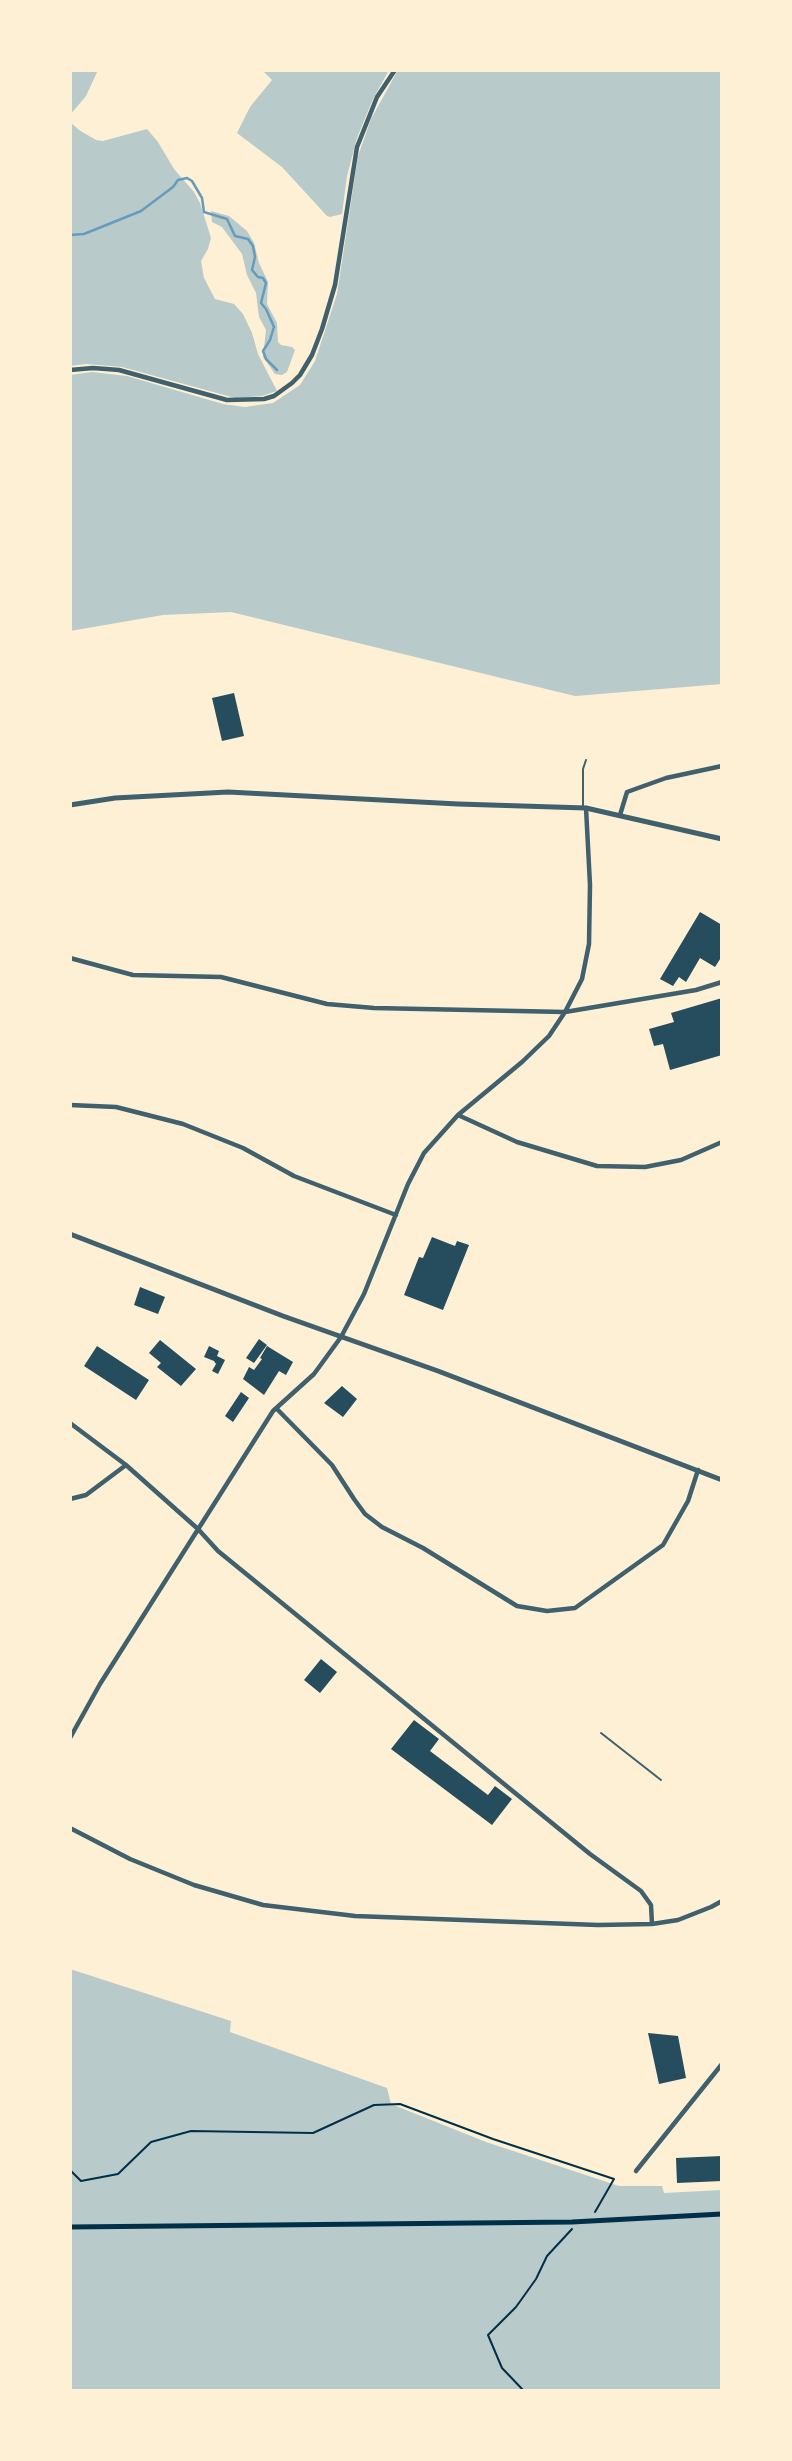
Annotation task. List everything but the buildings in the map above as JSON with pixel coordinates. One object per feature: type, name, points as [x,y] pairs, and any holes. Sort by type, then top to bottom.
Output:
[{"type":"main road","points":[[70,2227],[572,2222],[722,2214]]},
{"type":"street","points":[[70,370],[119,370],[227,400],[264,399],[283,391],[292,383],[312,355],[335,285],[357,147],[377,97],[395,70]]},
{"type":"street","points":[[620,815],[627,792],[666,778],[722,766]]},
{"type":"street","points":[[70,806],[115,798],[228,792],[585,808],[722,839]]},
{"type":"street","points":[[70,1738],[100,1684],[276,1408],[314,1374],[341,1337],[365,1294],[408,1184],[424,1153],[458,1115],[548,1036],[565,1012],[582,979],[589,944],[590,885],[585,808]]},
{"type":"street","points":[[70,958],[133,975],[221,977],[310,1001],[345,1007],[565,1012],[696,990],[722,982]]},
{"type":"street","points":[[70,1105],[93,1104],[123,1108],[194,1128],[243,1148],[295,1176],[396,1215]]},
{"type":"street","points":[[458,1115],[517,1142],[597,1166],[645,1167],[681,1160],[722,1142]]},
{"type":"street","points":[[70,1234],[722,1480]]},
{"type":"street","points":[[276,1408],[332,1465],[365,1514],[382,1527],[423,1548],[517,1606],[547,1611],[575,1608],[663,1545],[688,1501],[698,1470]]},
{"type":"street","points":[[70,1423],[126,1465],[238,1568],[590,1854],[641,1891],[651,1905],[652,1924]]},
{"type":"street","points":[[70,1499],[86,1495],[126,1465]]},
{"type":"street","points":[[70,1828],[130,1859],[194,1885],[262,1905],[355,1916],[585,1925],[652,1924],[678,1920],[722,1901]]},
{"type":"street","points":[[636,2171],[722,2064]]},
{"type":"lane","points":[[585,808],[583,769],[586,760]]},
{"type":"lane","points":[[601,1732],[661,1780]]},
{"type":"path","points":[[70,2170],[81,2181],[118,2175],[151,2142],[191,2131],[313,2133],[374,2105],[400,2104],[493,2139],[614,2179],[593,2215]]},
{"type":"path","points":[[524,2391],[502,2368],[488,2335],[516,2307],[536,2279],[547,2256],[572,2231],[572,2222]]},
{"type":"shaded area","points":[[70,70],[98,70],[86,96],[70,115]]},
{"type":"shaded area","points":[[262,70],[389,70],[373,99],[357,138],[347,176],[342,214],[327,216],[282,167],[237,133],[250,107],[272,80]]},
{"type":"shaded area","points":[[398,70],[722,70],[722,684],[575,696],[231,612],[163,615],[70,631],[70,375],[92,372],[127,376],[223,404],[245,407],[273,403],[300,385],[315,361],[337,294],[358,156],[371,119]]},
{"type":"shaded area","points":[[70,122],[96,140],[103,141],[147,129],[158,142],[174,169],[200,203],[211,238],[201,261],[204,278],[215,299],[234,304],[243,314],[258,354],[277,391],[262,396],[235,398],[122,367],[86,364],[70,366]]},
{"type":"shaded area","points":[[211,211],[229,216],[247,231],[254,243],[268,282],[267,304],[277,323],[278,342],[295,350],[287,372],[282,375],[275,374],[263,357],[266,330],[259,317],[256,293],[247,275],[242,254],[222,227],[212,222]]},
{"type":"shaded area","points":[[70,1969],[231,2021],[230,2032],[387,2088],[391,2104],[486,2142],[619,2186],[662,2186],[664,2193],[722,2190],[722,2391],[70,2391]]},
{"type":"waterway","points":[[70,235],[84,234],[141,211],[173,187],[178,180],[187,178],[192,181],[202,198],[204,212],[227,219],[235,236],[248,239],[253,246],[255,257],[252,270],[266,283],[261,303],[274,327],[263,351],[266,359],[277,370]]}]
